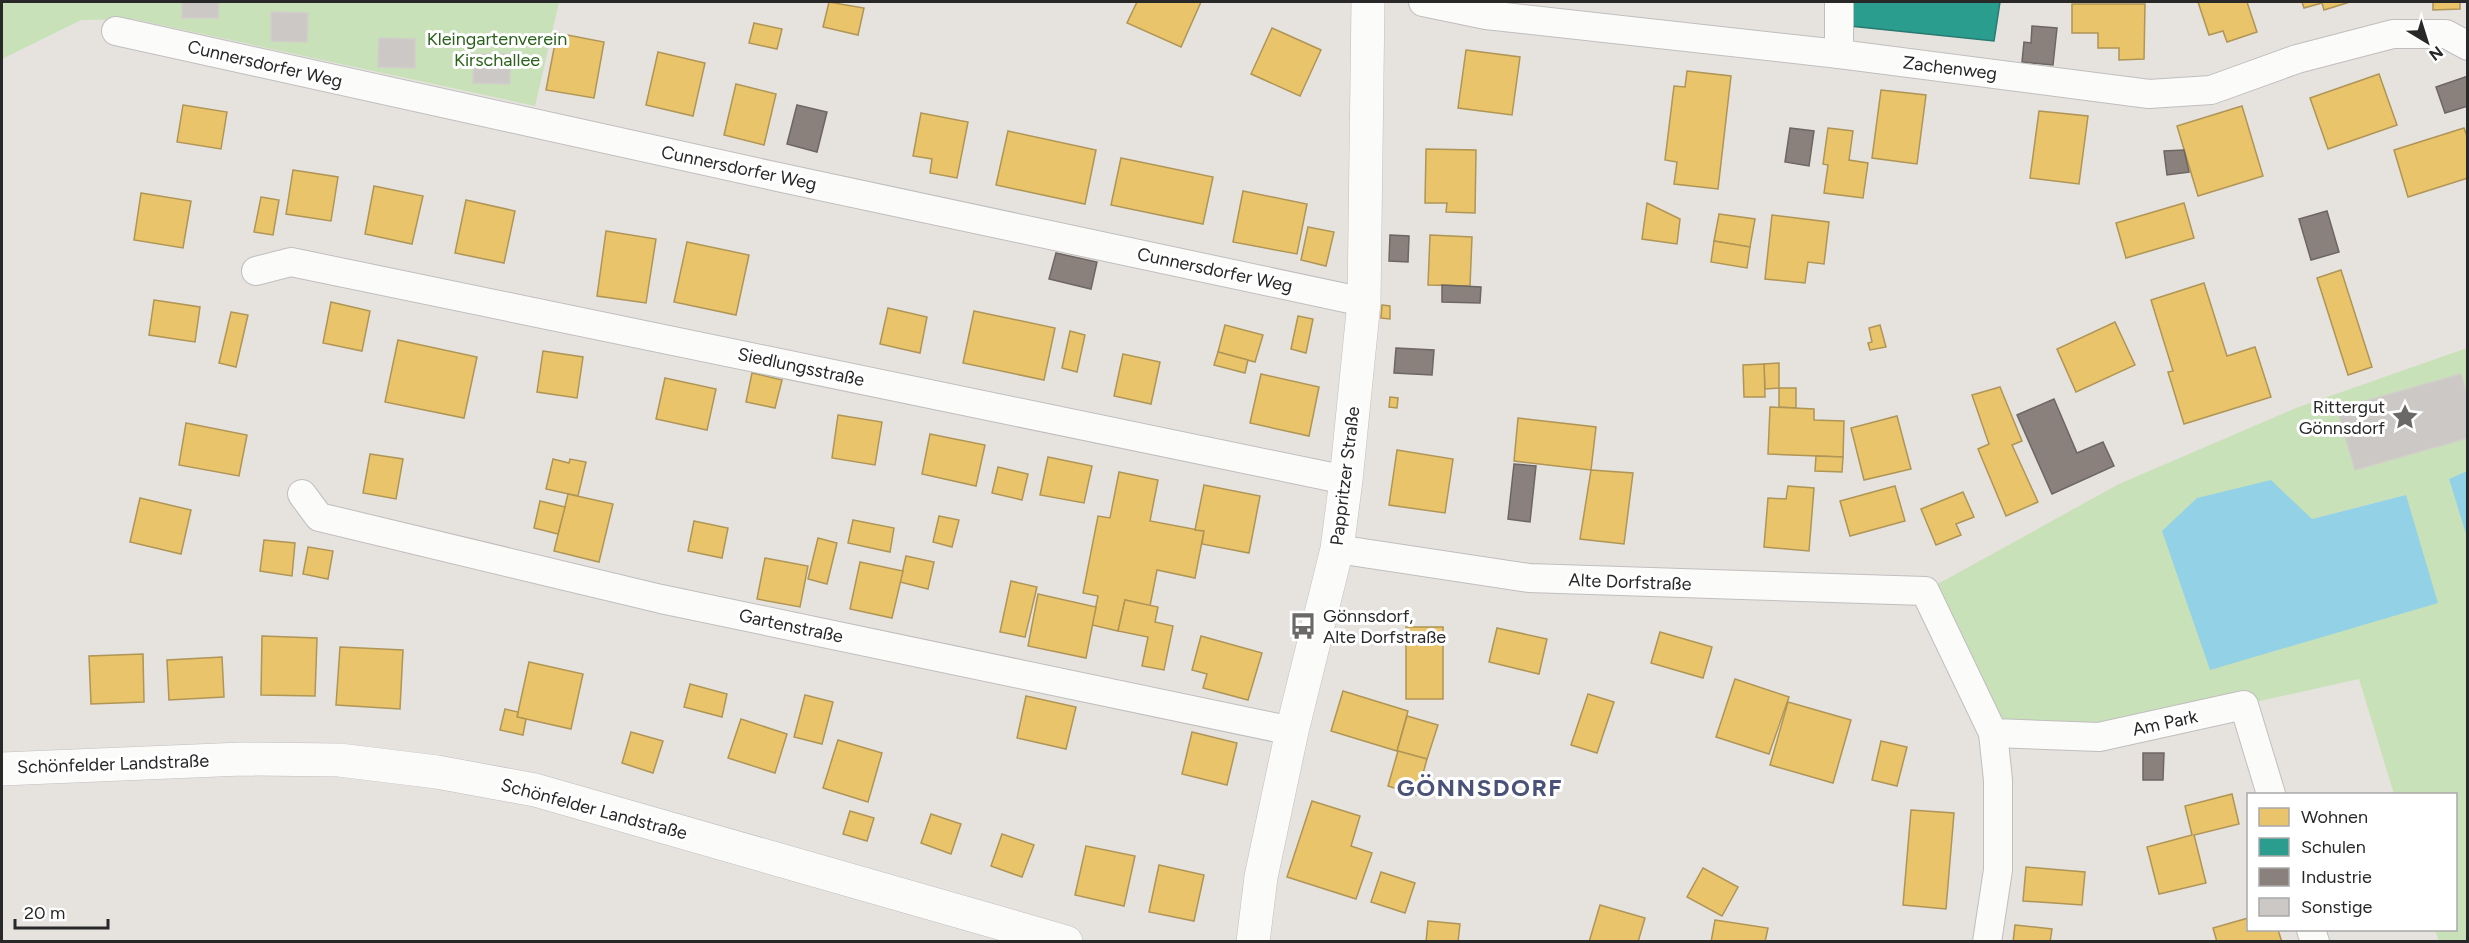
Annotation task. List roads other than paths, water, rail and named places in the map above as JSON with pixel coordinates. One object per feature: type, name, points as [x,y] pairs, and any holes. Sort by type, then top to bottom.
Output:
[{"type":"street","name":"Pappritzer Straße","points":[[1252,942],[1261,877],[1292,731],[1337,549],[1346,480],[1364,302],[1368,2]]},
{"type":"street","name":"Zachenweg","points":[[1424,2],[1486,15],[1839,54],[2149,94],[2211,90],[2296,59],[2393,34],[2446,34],[2468,46]]},
{"type":"street","points":[[1839,2],[1839,54]]},
{"type":"street","name":"Cunnersdorfer Weg","points":[[116,31],[778,177],[1364,302]]},
{"type":"street","name":"Siedlungsstraße","points":[[256,271],[291,262],[1346,480]]},
{"type":"street","name":"Gartenstraße","points":[[302,494],[319,517],[661,599],[1292,731]]},
{"type":"street","name":"Alte Dorfstraße","points":[[1337,549],[1529,578],[1924,591],[1993,733]]},
{"type":"street","name":"Am Park","points":[[1993,733],[2099,737],[2244,705],[2270,793]]},
{"type":"street","points":[[1987,942],[1998,870],[1998,780],[1993,733]]},
{"type":"street","name":"Schönfelder Landstraße","points":[[2,769],[253,759],[339,760],[437,772],[536,790],[1066,942]]},
{"type":"water","points":[[2467,471],[2467,537],[2449,479]]},
{"type":"water","points":[[2271,480],[2312,519],[2406,495],[2438,603],[2210,670],[2162,531],[2197,498]]},
{"type":"place","name":"Rittergut Gönnsdorf","points":[[2405,417]]},
{"type":"place","name":"Gönnsdorf, Alte Dorfstraße","points":[[1303,626]]},
{"type":"district","name":"GÖNNSDORF","points":[[1480,788]]},
{"type":"park label","name":"Kleingartenverein Kirschallee","points":[[497,49]]}]
